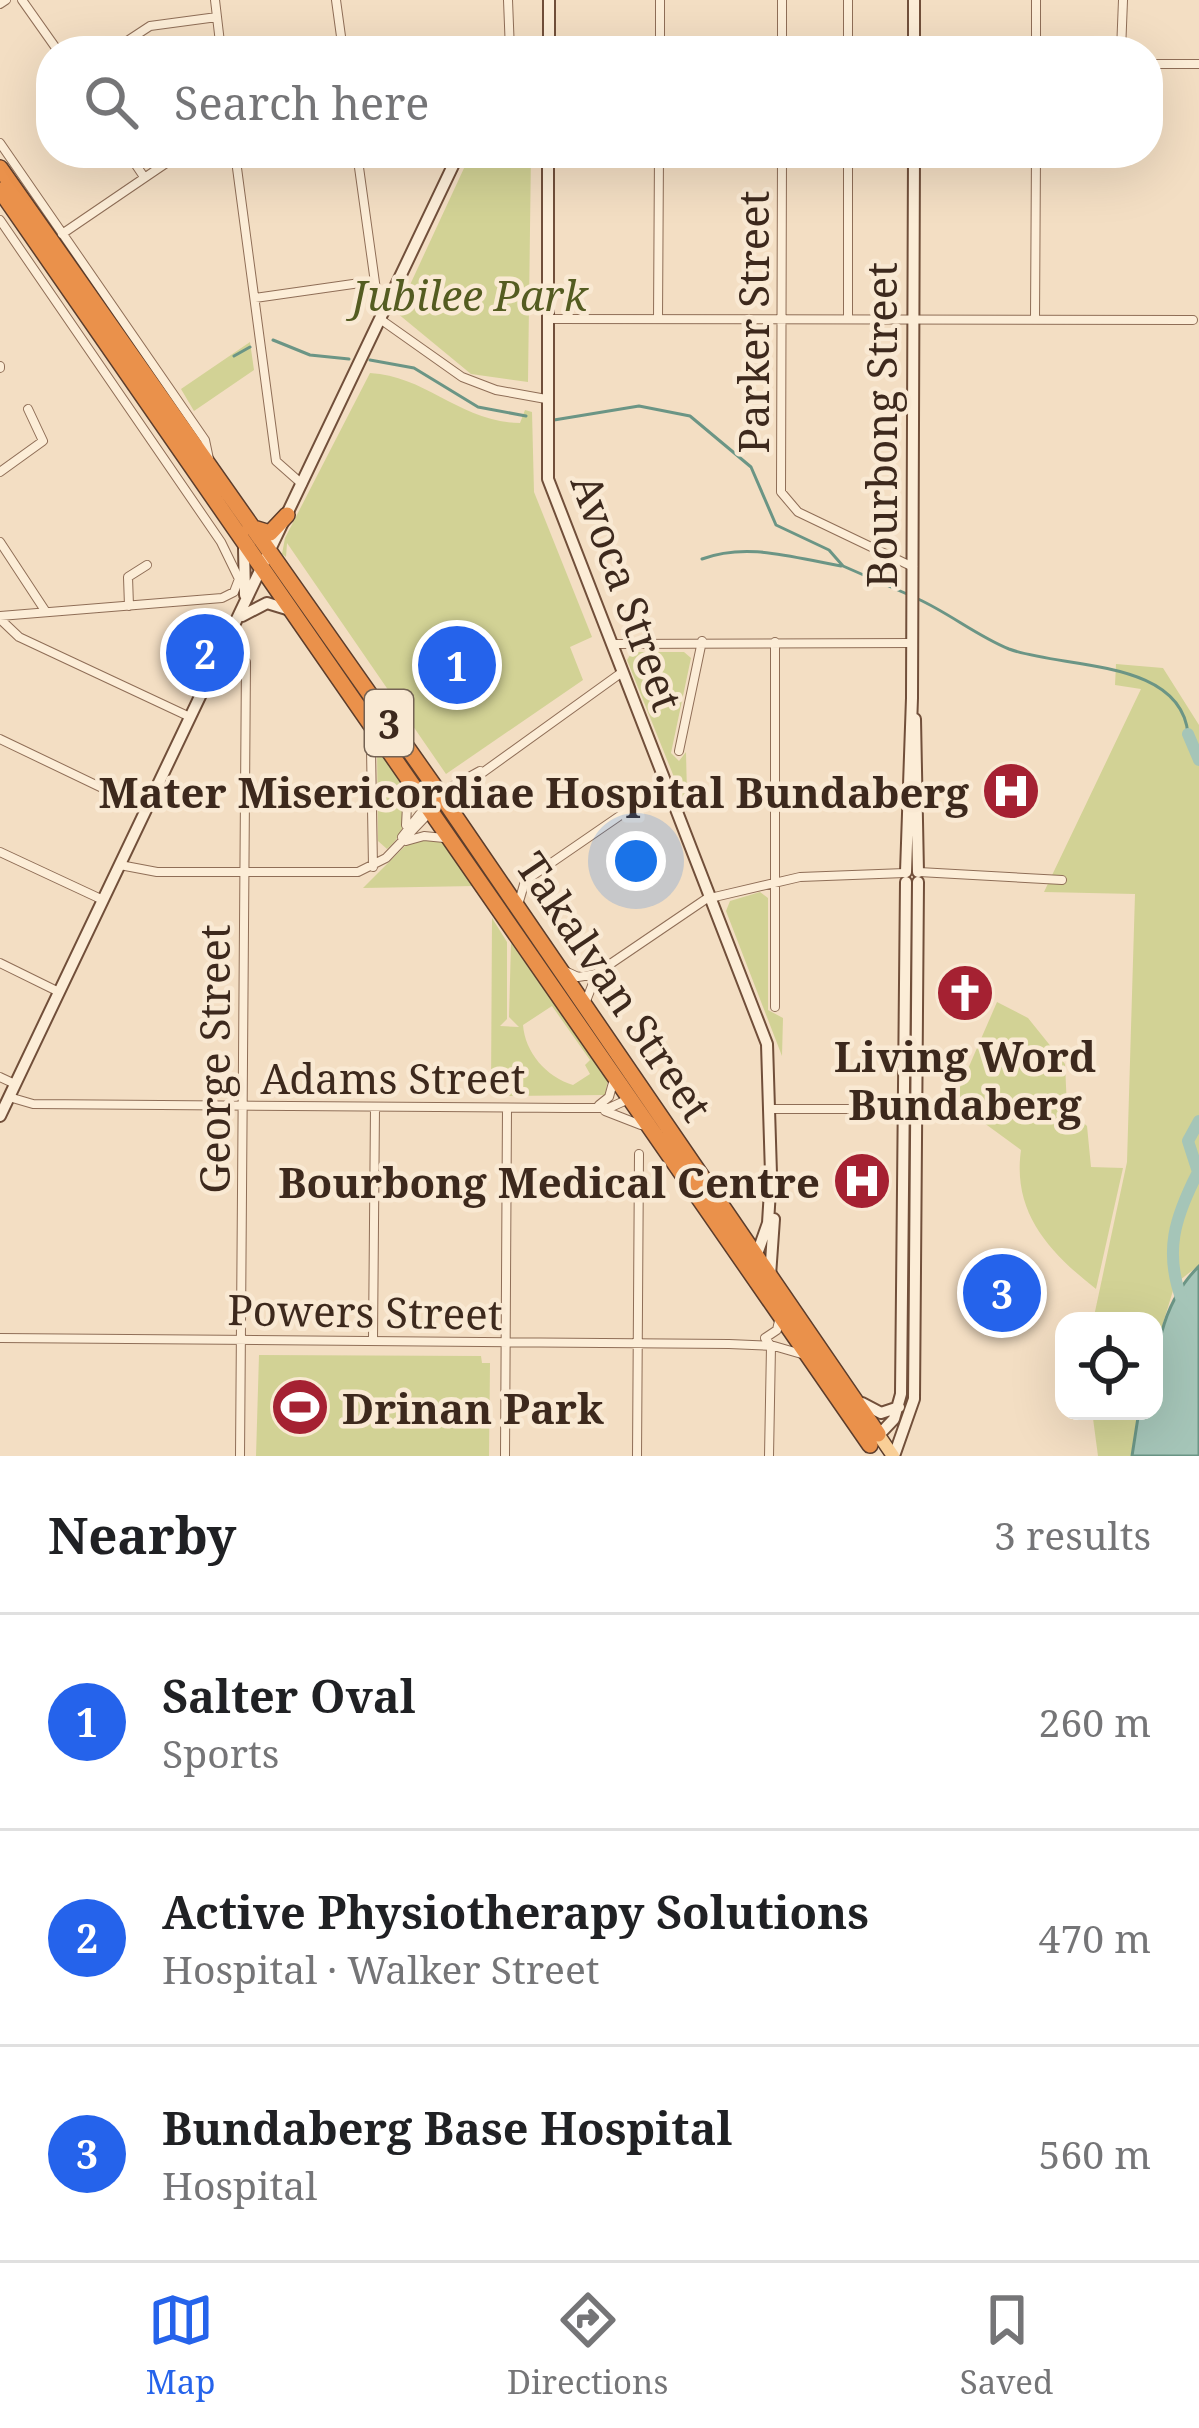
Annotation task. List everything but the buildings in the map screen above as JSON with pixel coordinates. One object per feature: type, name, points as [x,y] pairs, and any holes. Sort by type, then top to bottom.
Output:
[{"type":"highway","name":"Takalvan Street","points":[[2,154],[6,197],[436,801],[496,877],[587,1009],[660,1139],[851,1394],[876,1445]]},
{"type":"highway","name":"Takalvan Street","points":[[6,197],[210,472],[244,530]]},
{"type":"highway","points":[[244,530],[270,533],[287,515]]},
{"type":"highway","name":"Takalvan Street","points":[[267,562],[297,616],[400,762],[436,801],[464,853],[610,1066],[637,1094],[756,1257]]},
{"type":"highway","points":[[756,1257],[763,1278]]},
{"type":"highway","name":"Takalvan Street","points":[[763,1278],[781,1315],[876,1445]]},
{"type":"main road","name":"3","points":[[876,1445],[894,1456]]},
{"type":"street","points":[[22,0],[47,36]]},
{"type":"street","points":[[215,0],[219,36]]},
{"type":"street","points":[[336,0],[341,36]]},
{"type":"street","points":[[508,0],[509,36]]},
{"type":"street","points":[[549,0],[549,36]]},
{"type":"street","points":[[660,0],[660,36]]},
{"type":"street","points":[[782,0],[782,36]]},
{"type":"street","points":[[848,0],[848,36]]},
{"type":"street","points":[[914,0],[914,36]]},
{"type":"street","points":[[1036,0],[1036,36]]},
{"type":"street","points":[[1122,36],[1123,0]]},
{"type":"street","points":[[135,36],[150,26],[217,17]]},
{"type":"street","points":[[1163,64],[1198,64]]},
{"type":"street","name":"Takalvan Street","points":[[2,154],[206,440],[210,472]]},
{"type":"street","points":[[138,168],[144,177]]},
{"type":"street","points":[[62,234],[158,168]]},
{"type":"street","points":[[237,168],[276,461],[302,484]]},
{"type":"street","points":[[359,168],[374,281],[383,313],[462,377],[546,399]]},
{"type":"street","points":[[0,1116],[452,168]]},
{"type":"street","name":"Avoca Street","points":[[548,168],[546,456],[555,504],[765,1034],[772,1109],[771,1174]]},
{"type":"street","points":[[658,320],[659,168]]},
{"type":"street","name":"Parker Street","points":[[782,168],[781,492],[798,512],[913,567]]},
{"type":"street","points":[[848,168],[848,318]]},
{"type":"street","name":"Bourbong Street","points":[[908,1399],[914,168]]},
{"type":"street","points":[[1035,318],[1036,168]]},
{"type":"street","points":[[0,220],[221,542],[239,583],[222,598],[0,618]]},
{"type":"street","points":[[254,298],[374,281]]},
{"type":"street","points":[[58,305],[82,309]]},
{"type":"street","points":[[547,319],[1193,320]]},
{"type":"street","points":[[0,472],[43,441],[28,409]]},
{"type":"street","points":[[239,615],[248,576],[244,530]]},
{"type":"street","points":[[0,542],[46,612]]},
{"type":"street","points":[[130,606],[128,577],[147,565]]},
{"type":"street","points":[[230,635],[246,612],[260,604],[278,604],[297,616]]},
{"type":"street","points":[[0,618],[19,637],[190,717]]},
{"type":"street","points":[[679,751],[702,641]]},
{"type":"street","points":[[775,642],[776,1007]]},
{"type":"street","points":[[610,644],[913,644]]},
{"type":"street","name":"George Street","points":[[240,1456],[246,662]]},
{"type":"street","points":[[119,865],[157,872],[349,872],[373,867],[392,853],[436,801],[621,673]]},
{"type":"street","points":[[0,739],[146,809]]},
{"type":"street","points":[[371,749],[373,867]]},
{"type":"street","points":[[399,844],[409,807],[400,762]]},
{"type":"street","points":[[519,910],[517,897],[525,881],[665,784]]},
{"type":"street","points":[[399,844],[434,836],[464,853]]},
{"type":"street","points":[[0,852],[103,901]]},
{"type":"street","points":[[496,877],[525,881]]},
{"type":"street","points":[[557,965],[578,977],[597,974],[710,898],[774,882],[890,877],[1062,880]]},
{"type":"street","points":[[0,963],[59,992]]},
{"type":"street","points":[[587,1009],[586,993],[597,974]]},
{"type":"street","points":[[592,1108],[612,1092],[610,1066]]},
{"type":"street","points":[[0,1077],[15,1084]]},
{"type":"street","points":[[772,1109],[881,1109],[899,1105],[910,1091]]},
{"type":"street","name":"Adams Street","points":[[9,1097],[25,1103],[592,1108],[616,1106],[637,1094]]},
{"type":"street","points":[[373,1340],[375,1107]]},
{"type":"street","points":[[505,1456],[507,1108]]},
{"type":"street","points":[[592,1108],[626,1117],[660,1139]]},
{"type":"street","points":[[881,1109],[901,1115],[908,1126]]},
{"type":"street","points":[[637,1456],[639,1154]]},
{"type":"street","points":[[756,1257],[768,1218],[771,1174]]},
{"type":"street","points":[[763,1278],[771,1174]]},
{"type":"street","points":[[734,1224],[755,1233],[768,1218]]},
{"type":"street","points":[[769,1456],[769,1347],[781,1315]]},
{"type":"street","name":"Powers Street","points":[[0,1338],[729,1344],[769,1347],[811,1359]]},
{"type":"street","name":"Powers Street","points":[[729,1344],[769,1347]]},
{"type":"street","points":[[851,1394],[878,1412],[891,1412],[908,1399]]},
{"type":"street","points":[[876,1445],[908,1399]]},
{"type":"street","points":[[894,1456],[908,1399]]},
{"type":"green space","name":"Jubilee Park","points":[[464,168],[531,168],[528,382],[471,374],[397,313]]},
{"type":"green space","points":[[250,342],[254,370],[194,411],[181,389]]},
{"type":"green space","points":[[370,373],[409,382],[499,421],[520,423],[525,410],[532,412],[534,492],[592,637],[570,647],[583,680],[446,774],[287,543],[286,557],[282,554],[285,538]]},
{"type":"green space","points":[[632,652],[684,652],[691,658],[671,753],[679,761],[686,752],[687,795],[682,797],[627,660]]},
{"type":"green space","points":[[1116,664],[1163,668],[1199,725],[1199,1265],[1175,1284],[1163,1323],[1163,1312],[1095,1312],[1127,1162],[1135,894],[1044,892],[1141,689],[1115,685]]},
{"type":"green space","points":[[377,748],[394,769],[404,796],[403,825],[387,849],[378,841]]},
{"type":"green space","points":[[423,838],[443,841],[475,886],[363,888],[406,845]]},
{"type":"green space","points":[[760,892],[768,898],[768,1010],[783,1018],[782,1056],[726,911],[730,901]]},
{"type":"green space","points":[[492,918],[507,942],[507,1019],[500,1026],[519,1027],[509,1017],[511,943],[608,1079],[605,1095],[508,1096],[507,1084],[491,1091]],"holes":[[[552,1006],[590,1060],[585,1065],[590,1074],[573,1085],[563,1081],[533,1054],[523,1025]]]},
{"type":"green space","points":[[997,1002],[1028,1018],[1065,1064],[1067,1108],[1087,1126],[1091,1167],[1123,1168],[1096,1289],[1038,1230],[1022,1193],[1021,1150],[954,1101]]},
{"type":"green space","points":[[259,1355],[481,1356],[482,1363],[490,1363],[489,1456],[256,1456]]},
{"type":"green space","points":[[1093,1420],[1138,1420],[1132,1456],[1098,1456]]},
{"type":"shaded area","points":[[1199,1266],[1199,1456],[1132,1456],[1138,1420],[1163,1420],[1163,1329]]},
{"type":"waterway","points":[[273,340],[310,355],[349,359]]},
{"type":"waterway","points":[[234,356],[250,347]]},
{"type":"waterway","points":[[370,360],[414,368],[478,407],[526,416]]},
{"type":"waterway","points":[[554,420],[639,406],[690,416],[751,467],[776,525],[829,550],[843,566],[907,594]]},
{"type":"waterway","points":[[702,559],[754,552],[841,566]]},
{"type":"waterway","points":[[918,599],[1009,649],[1142,679],[1165,691],[1180,709],[1188,734]]},
{"type":"waterway","points":[[1188,734],[1199,760]]},
{"type":"waterway","points":[[1183,1303],[1174,1267],[1174,1235],[1198,1172],[1188,1141],[1199,1121]]},
{"type":"place","name":"Active Physiotherapy Solutions","points":[[205,653]]},
{"type":"place","name":"Salter Oval","points":[[457,665]]},
{"type":"place","name":"Mater Misericordiae Hospital Bundaberg","points":[[1011,791]]},
{"type":"place","name":"Living Word Bundaberg","points":[[965,993]]},
{"type":"place","name":"Bourbong Medical Centre","points":[[862,1181]]},
{"type":"place","name":"Bundaberg Base Hospital","points":[[1002,1293]]},
{"type":"place","name":"Drinan Park","points":[[300,1407]]}]
